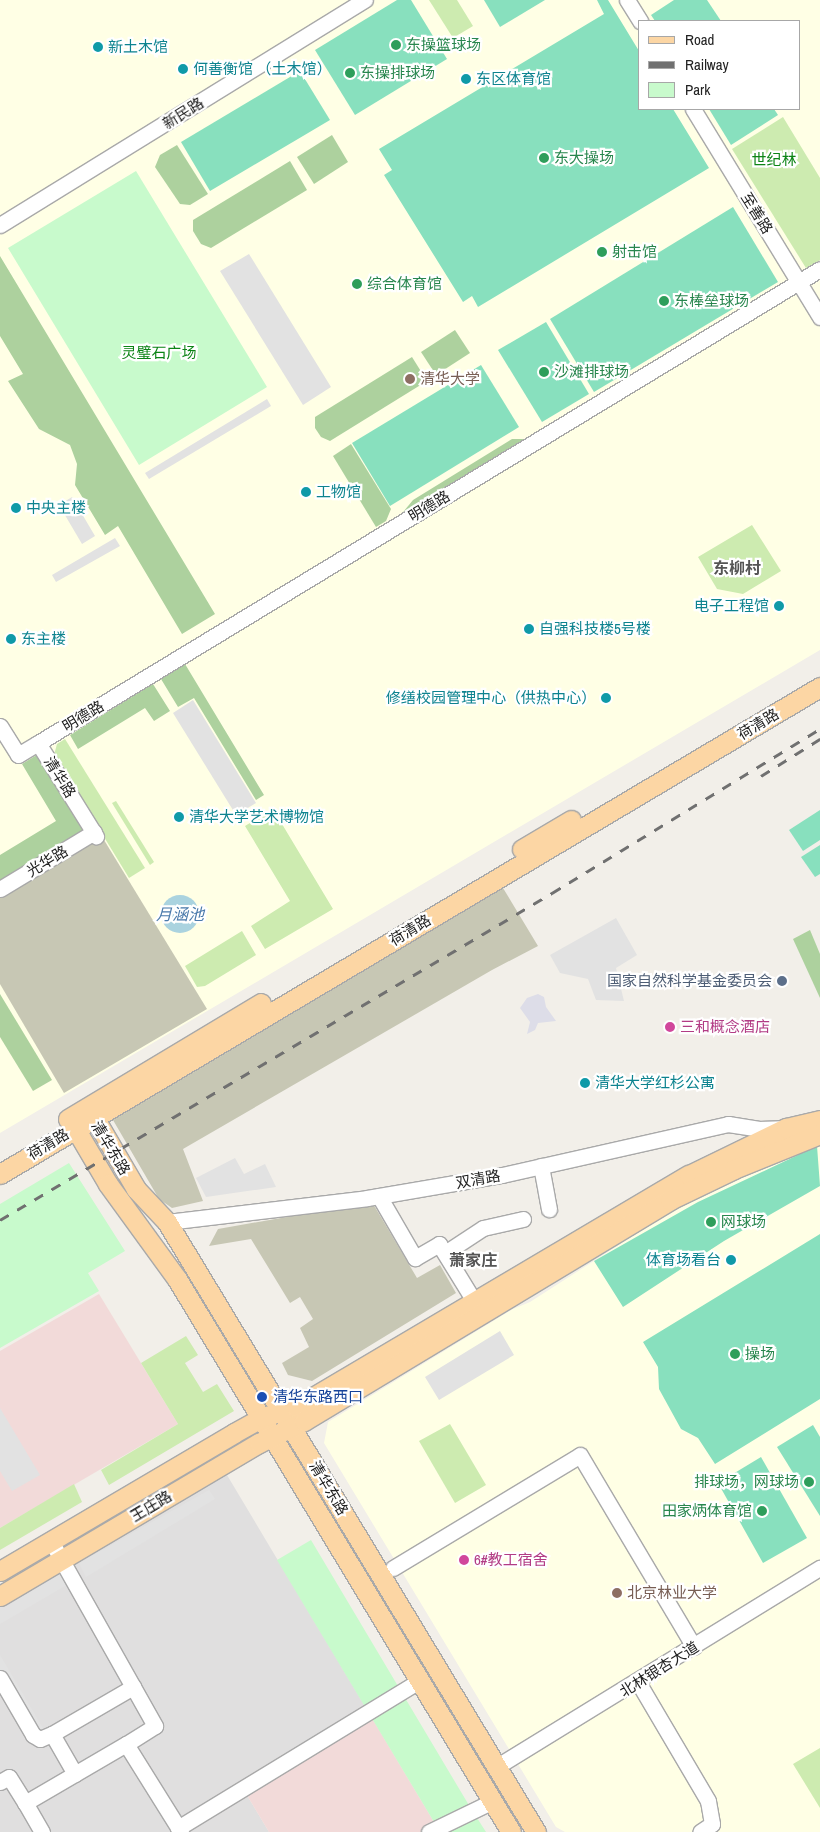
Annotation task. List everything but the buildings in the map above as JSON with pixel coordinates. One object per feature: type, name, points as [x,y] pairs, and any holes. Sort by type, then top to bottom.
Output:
[{"type":"main road","name":"荷清路","points":[[0,1174],[83,1119],[820,674]]},
{"type":"main road","name":"荷清路","points":[[0,1160],[83,1119],[820,687]]},
{"type":"main road","name":"清华东路","points":[[83,1119],[87,1148],[127,1213],[160,1253],[263,1417],[511,1832]]},
{"type":"main road","name":"清华东路","points":[[83,1119],[136,1189],[167,1222],[294,1416],[496,1767],[536,1832]]},
{"type":"main road","name":"双清路","points":[[294,1416],[474,1301],[672,1185],[786,1128],[820,1120]]},
{"type":"main road","points":[[294,1416],[670,1200],[734,1169],[820,1134]]},
{"type":"main road","points":[[0,1186],[69,1144],[77,1143],[87,1148]]},
{"type":"main road","name":"王庄路","points":[[0,1571],[52,1543],[110,1503],[263,1417],[294,1416]]},
{"type":"main road","name":"王庄路","points":[[0,1596],[273,1435],[294,1416]]},
{"type":"street","name":"新民路","points":[[0,225],[365,0]]},
{"type":"street","points":[[627,0],[639,20]]},
{"type":"street","name":"至善路","points":[[694,110],[820,317]]},
{"type":"street","name":"明德路","points":[[38,743],[820,269]]},
{"type":"street","name":"清华路","points":[[0,726],[18,756],[38,743],[95,834]]},
{"type":"street","name":"光华路","points":[[0,889],[95,834]]},
{"type":"street","name":"双清路","points":[[167,1222],[379,1196],[540,1166],[728,1124],[758,1129],[786,1128]]},
{"type":"street","points":[[540,1166],[549,1209]]},
{"type":"street","points":[[379,1196],[415,1258],[439,1244],[474,1301]]},
{"type":"street","points":[[444,1253],[483,1228],[523,1219]]},
{"type":"street","points":[[392,1568],[580,1455],[694,1646]]},
{"type":"street","points":[[25,1803],[155,1726],[52,1543]]},
{"type":"street","name":"北林银杏大道","points":[[496,1767],[638,1682],[820,1568]]},
{"type":"street","points":[[0,1678],[33,1735],[40,1738],[52,1734],[133,1687]]},
{"type":"street","points":[[126,1744],[179,1830],[420,1680]]},
{"type":"street","points":[[638,1682],[708,1801],[712,1824],[700,1832]]},
{"type":"street","points":[[52,1734],[75,1774]]},
{"type":"street","points":[[0,1782],[9,1777],[42,1832]]},
{"type":"street","points":[[429,1832],[493,1801]]},
{"type":"shaded area","name":"清华大学","points":[[0,0],[820,0],[820,650],[0,1133]]},
{"type":"shaded area","points":[[249,254],[331,387],[303,405],[220,271]]},
{"type":"shaded area","points":[[267,399],[271,406],[149,479],[145,473]]},
{"type":"shaded area","points":[[72,497],[95,536],[82,544],[59,505]]},
{"type":"shaded area","points":[[115,538],[120,546],[56,582],[52,575]]},
{"type":"shaded area","points":[[193,700],[256,803],[236,815],[173,713]]},
{"type":"shaded area","points":[[101,835],[207,1009],[64,1093],[0,984],[0,897]]},
{"type":"shaded area","points":[[503,888],[538,946],[492,970],[183,1149],[203,1201],[172,1208],[159,1199],[113,1120]]},
{"type":"shaded area","points":[[616,918],[637,955],[616,968],[624,1001],[596,1000],[588,979],[560,973],[550,955]]},
{"type":"shaded area","points":[[538,994],[544,997],[546,1007],[556,1021],[538,1023],[535,1030],[527,1034],[530,1022],[520,1008],[527,998]]},
{"type":"shaded area","name":"北京林业大学","points":[[820,1146],[820,1832],[565,1832],[556,1827],[324,1443],[328,1422],[513,1309],[530,1302],[695,1196],[787,1154]]},
{"type":"shaded area","points":[[235,1158],[244,1174],[265,1164],[276,1187],[206,1197],[196,1178]]},
{"type":"shaded area","points":[[372,1202],[417,1278],[440,1265],[456,1293],[312,1381],[288,1375],[282,1363],[309,1347],[300,1328],[313,1319],[300,1297],[290,1303],[251,1239],[209,1246],[218,1229]]},
{"type":"shaded area","points":[[99,1294],[178,1424],[0,1528],[0,1351]]},
{"type":"shaded area","points":[[500,1331],[514,1355],[439,1400],[425,1377]]},
{"type":"shaded area","points":[[0,1408],[40,1475],[12,1491],[0,1471]]},
{"type":"shaded area","points":[[227,1475],[369,1713],[245,1792],[269,1832],[0,1832],[0,1606]]},
{"type":"shaded area","points":[[209,1490],[215,1499],[86,1577],[79,1563]]},
{"type":"shaded area","points":[[63,1571],[70,1583],[0,1624],[0,1607]]},
{"type":"shaded area","points":[[0,1655],[44,1730],[35,1735],[0,1688]]},
{"type":"shaded area","points":[[369,1713],[440,1832],[269,1832],[245,1792]]},
{"type":"green space","name":"东操篮球场","points":[[397,0],[411,0],[447,59],[355,115],[315,50]]},
{"type":"green space","points":[[429,0],[457,0],[473,26],[453,38]]},
{"type":"green space","name":"东操篮球场","points":[[484,0],[545,0],[500,27]]},
{"type":"green space","name":"东大操场","points":[[597,0],[608,0],[638,49],[638,110],[674,110],[709,168],[478,307],[472,296],[463,302],[384,175],[392,170],[379,149],[604,14]]},
{"type":"green space","points":[[674,0],[707,0],[720,20],[654,20],[651,15]]},
{"type":"green space","points":[[300,71],[330,120],[210,191],[181,142]]},
{"type":"green space","points":[[710,110],[775,110],[778,115],[731,145]]},
{"type":"green space","name":"世纪林","points":[[783,117],[820,178],[820,260],[806,268],[732,149]]},
{"type":"green space","points":[[332,135],[348,162],[314,184],[297,157]]},
{"type":"green space","points":[[177,145],[208,194],[190,205],[180,204],[155,167],[160,155]]},
{"type":"green space","points":[[290,161],[307,190],[211,248],[201,244],[193,231],[193,220]]},
{"type":"green space","name":"灵璧石广场","points":[[136,171],[267,387],[139,465],[8,248]]},
{"type":"green space","name":"东棒垒球场","points":[[733,207],[778,282],[594,392],[550,319]]},
{"type":"green space","points":[[0,256],[215,614],[182,634],[118,526],[105,535],[75,485],[77,464],[70,445],[39,429],[8,381],[23,374],[0,336]]},
{"type":"green space","name":"沙滩排球场","points":[[546,322],[589,394],[542,422],[498,350]]},
{"type":"green space","points":[[455,330],[470,353],[436,375],[421,352]]},
{"type":"green space","points":[[412,357],[427,381],[330,441],[321,437],[315,428],[315,417]]},
{"type":"green space","points":[[481,365],[519,427],[390,506],[352,443]]},
{"type":"green space","points":[[512,439],[529,439],[395,522],[413,500]]},
{"type":"green space","points":[[351,444],[391,509],[386,521],[376,527],[333,456]]},
{"type":"green space","points":[[752,525],[781,571],[743,594],[717,589],[698,557]]},
{"type":"green space","points":[[185,664],[264,795],[256,800],[194,698],[178,707],[161,679]]},
{"type":"green space","points":[[153,684],[170,711],[154,721],[145,708],[78,749],[70,735]]},
{"type":"green space","points":[[65,739],[145,868],[129,878],[54,755],[57,744]]},
{"type":"green space","points":[[40,753],[87,830],[0,882],[0,855],[56,821],[22,764]]},
{"type":"green space","points":[[116,801],[154,862],[150,865],[112,803]]},
{"type":"green space","points":[[273,809],[333,909],[265,949],[251,926],[290,901],[245,826]]},
{"type":"green space","points":[[820,810],[820,840],[803,851],[789,830]]},
{"type":"green space","points":[[820,845],[820,874],[815,877],[801,857]]},
{"type":"green space","points":[[810,930],[820,954],[820,998],[793,939]]},
{"type":"green space","points":[[242,931],[256,955],[205,986],[197,987],[185,966]]},
{"type":"green space","points":[[0,994],[52,1080],[33,1091],[0,1037]]},
{"type":"green space","name":"网球场","points":[[817,1146],[820,1186],[724,1241],[623,1307],[594,1261],[698,1202]]},
{"type":"green space","points":[[69,1163],[125,1251],[88,1273],[99,1291],[0,1348],[0,1204]]},
{"type":"green space","name":"操场","points":[[820,1234],[820,1399],[715,1464],[698,1438],[681,1429],[659,1389],[658,1367],[643,1342]]},
{"type":"green space","points":[[186,1336],[198,1355],[185,1363],[203,1392],[217,1384],[234,1411],[109,1485],[101,1470],[178,1424],[141,1363]]},
{"type":"green space","points":[[450,1424],[486,1485],[455,1503],[419,1441]]},
{"type":"green space","name":"排球场，网球场","points":[[813,1425],[820,1437],[820,1516],[777,1447]]},
{"type":"green space","name":"田家炳体育馆","points":[[761,1457],[807,1538],[763,1563],[718,1483]]},
{"type":"green space","points":[[74,1484],[82,1502],[0,1550],[0,1528]]},
{"type":"green space","points":[[311,1540],[486,1832],[440,1832],[277,1560]]},
{"type":"green space","points":[[820,1748],[820,1808],[793,1764]]},
{"type":"water","name":"月涵池","points":[[180,895],[194,900],[199,914],[194,928],[180,933],[166,928],[161,914],[166,900]]},
{"type":"railway","points":[[0,1220],[552,893],[820,729]]},
{"type":"railway","points":[[761,776],[820,739]]},
{"type":"place","name":"东操篮球场","points":[[396,45]]},
{"type":"place","name":"新土木馆","points":[[98,47]]},
{"type":"place","name":"何善衡馆 （土木馆）","points":[[183,69]]},
{"type":"place","name":"东操排球场","points":[[350,73]]},
{"type":"place","name":"东区体育馆","points":[[466,79]]},
{"type":"place","name":"东大操场","points":[[544,158]]},
{"type":"place","name":"射击馆","points":[[602,252]]},
{"type":"place","name":"综合体育馆","points":[[357,284]]},
{"type":"place","name":"东棒垒球场","points":[[664,301]]},
{"type":"place","name":"沙滩排球场","points":[[544,372]]},
{"type":"place","name":"清华大学","points":[[410,379]]},
{"type":"place","name":"工物馆","points":[[306,492]]},
{"type":"place","name":"中央主楼","points":[[16,508]]},
{"type":"place","name":"电子工程馆","points":[[779,606]]},
{"type":"place","name":"自强科技楼5号楼","points":[[529,629]]},
{"type":"place","name":"东主楼","points":[[11,639]]},
{"type":"place","name":"修缮校园管理中心（供热中心）","points":[[606,698]]},
{"type":"place","name":"清华大学艺术博物馆","points":[[179,817]]},
{"type":"place","name":"国家自然科学基金委员会","points":[[782,981]]},
{"type":"place","name":"三和概念酒店","points":[[670,1027]]},
{"type":"place","name":"清华大学红杉公寓","points":[[585,1083]]},
{"type":"place","name":"网球场","points":[[711,1222]]},
{"type":"place","name":"体育场看台","points":[[731,1260]]},
{"type":"place","name":"操场","points":[[735,1354]]},
{"type":"place","name":"清华东路西口","points":[[262,1397]]},
{"type":"place","name":"排球场，网球场","points":[[809,1482]]},
{"type":"place","name":"田家炳体育馆","points":[[762,1511]]},
{"type":"place","name":"6#教工宿舍","points":[[464,1560]]},
{"type":"place","name":"北京林业大学","points":[[617,1593]]},
{"type":"district","name":"东柳村","points":[[737,568]]},
{"type":"district","name":"萧家庄","points":[[473,1260]]}]
